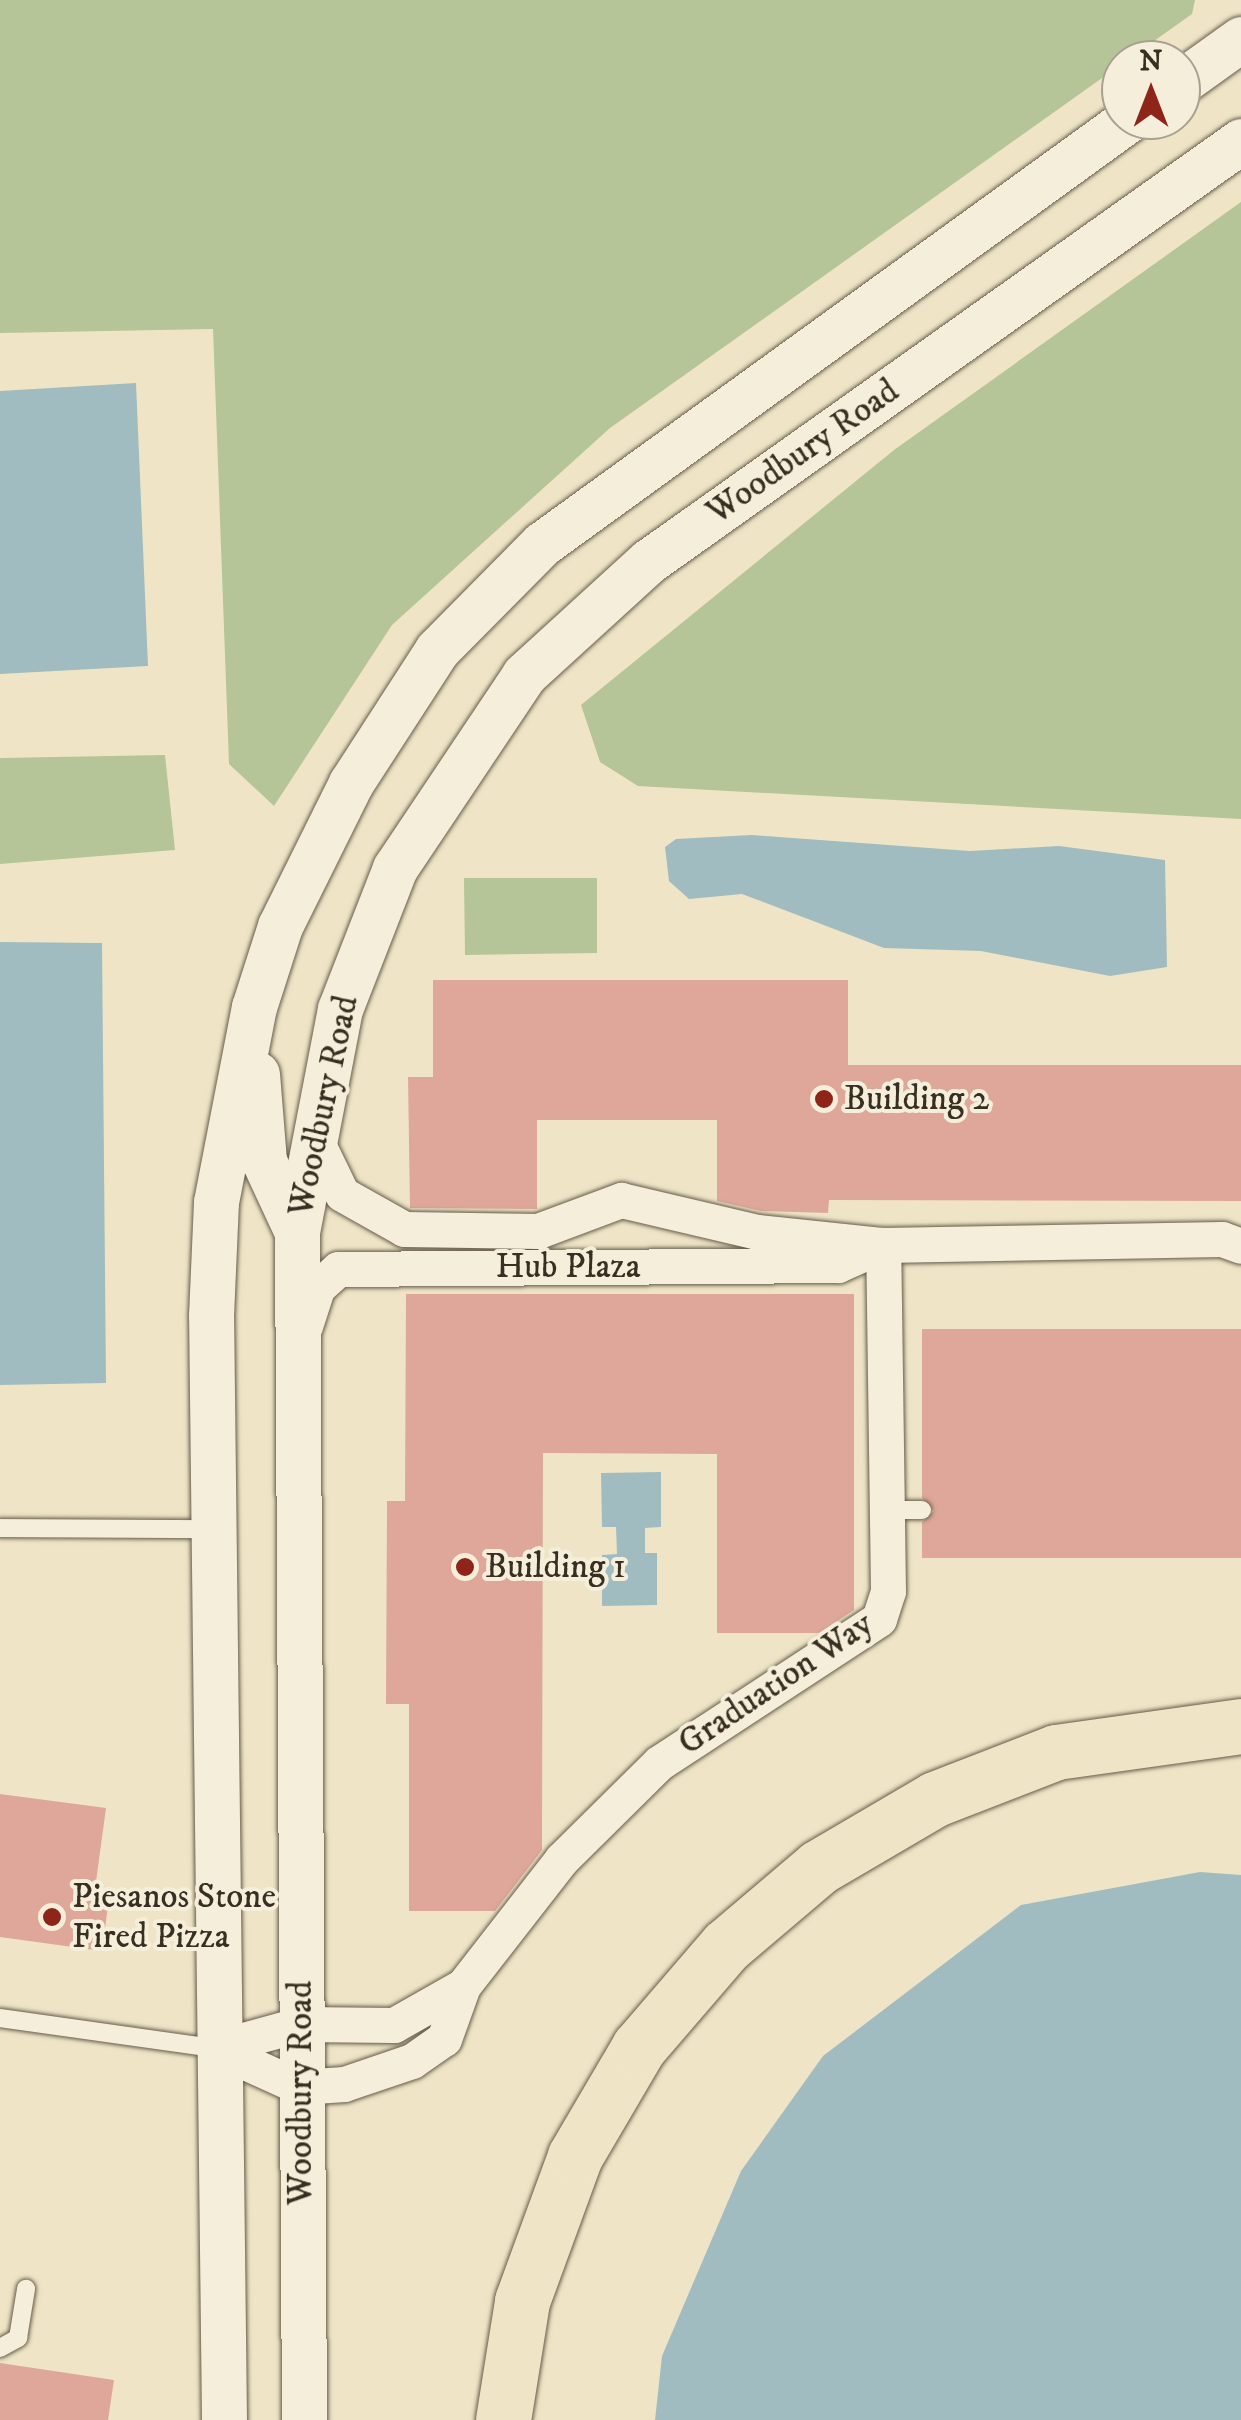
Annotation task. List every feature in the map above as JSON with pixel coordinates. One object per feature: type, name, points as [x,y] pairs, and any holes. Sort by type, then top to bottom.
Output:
[{"type":"highway","points":[[503,2420],[522,2301],[575,2156],[639,2047],[726,1946],[819,1868],[935,1799],[1056,1752],[1241,1726]]},
{"type":"street","points":[[1201,68],[1241,40]]},
{"type":"street","points":[[224,2420],[214,2048],[212,1529],[216,1202],[254,1008],[280,926],[351,783],[463,623],[542,544],[657,456],[1101,139]]},
{"type":"street","name":"Woodbury Road","points":[[304,2420],[297,1232],[340,1010],[395,868],[524,675],[649,561],[1241,141]]},
{"type":"street","points":[[254,1008],[264,1161],[297,1232],[338,1269],[317,1288],[298,1346]]},
{"type":"street","name":"Hub Plaza","points":[[314,1136],[342,1194],[404,1229],[538,1231],[621,1200],[694,1220],[883,1245],[1222,1239],[1241,1246]]},
{"type":"street","points":[[567,1267],[569,1217]]},
{"type":"street","points":[[694,1220],[694,1267]]},
{"type":"street","name":"Hub Plaza","points":[[338,1269],[838,1264],[883,1245]]},
{"type":"street","name":"Graduation Way","points":[[300,2087],[344,2084],[412,2061],[444,2039],[463,1986],[562,1860],[659,1763],[880,1619],[904,1510],[883,1245]]},
{"type":"street","name":"Graduation Way","points":[[394,2026],[463,1986]]},
{"type":"street","points":[[214,2048],[301,2024],[394,2026],[412,2061]]},
{"type":"street","points":[[214,2048],[300,2087]]},
{"type":"lane","points":[[0,1528],[212,1529]]},
{"type":"lane","points":[[0,2018],[214,2048]]},
{"type":"lane","points":[[0,2348],[18,2338],[26,2290]]},
{"type":"green space","points":[[0,0],[1195,0],[1192,14],[1155,40],[1101,40],[1101,79],[610,428],[392,625],[274,806],[229,764],[213,329],[0,333]]},
{"type":"green space","points":[[1241,202],[1241,819],[638,786],[600,762],[581,705],[894,450]]},
{"type":"green space","points":[[165,755],[175,850],[0,864],[0,758]]},
{"type":"green space","points":[[464,878],[597,878],[597,953],[465,955]]},
{"type":"water","points":[[136,383],[148,666],[0,674],[0,391]]},
{"type":"water","points":[[752,835],[970,851],[1059,846],[1165,860],[1167,967],[1110,976],[981,951],[884,948],[742,894],[689,899],[669,881],[665,847],[676,839]]},
{"type":"water","points":[[0,942],[102,943],[106,1383],[0,1385]]},
{"type":"water","points":[[661,1472],[661,1527],[645,1528],[645,1553],[657,1553],[657,1605],[602,1606],[602,1555],[617,1554],[616,1527],[602,1527],[601,1473]]},
{"type":"water","points":[[1200,1872],[1241,1875],[1241,2420],[655,2420],[662,2356],[741,2171],[823,2056],[1021,1905]]},
{"type":"building","name":"Building 2","points":[[433,980],[848,980],[848,1065],[1241,1065],[1241,1201],[829,1200],[828,1213],[761,1211],[717,1201],[717,1120],[537,1120],[537,1209],[410,1208],[408,1077],[433,1077]]},
{"type":"building","name":"Building 1","points":[[406,1294],[854,1294],[854,1610],[819,1633],[717,1633],[717,1454],[543,1453],[542,1850],[495,1911],[409,1911],[409,1704],[386,1704],[387,1501],[405,1501]]},
{"type":"building","points":[[922,1329],[1241,1329],[1241,1558],[922,1558],[922,1522],[934,1511],[922,1498]]},
{"type":"building","points":[[0,1794],[106,1808],[95,1889],[110,1891],[102,1951],[0,1937]]},
{"type":"building","points":[[0,2363],[114,2380],[108,2420],[0,2420]]},
{"type":"place","name":"Building 2","points":[[824,1099]]},
{"type":"place","name":"Building 1","points":[[465,1567]]},
{"type":"place","name":"Piesanos Stone Fired Pizza","points":[[52,1917]]}]
